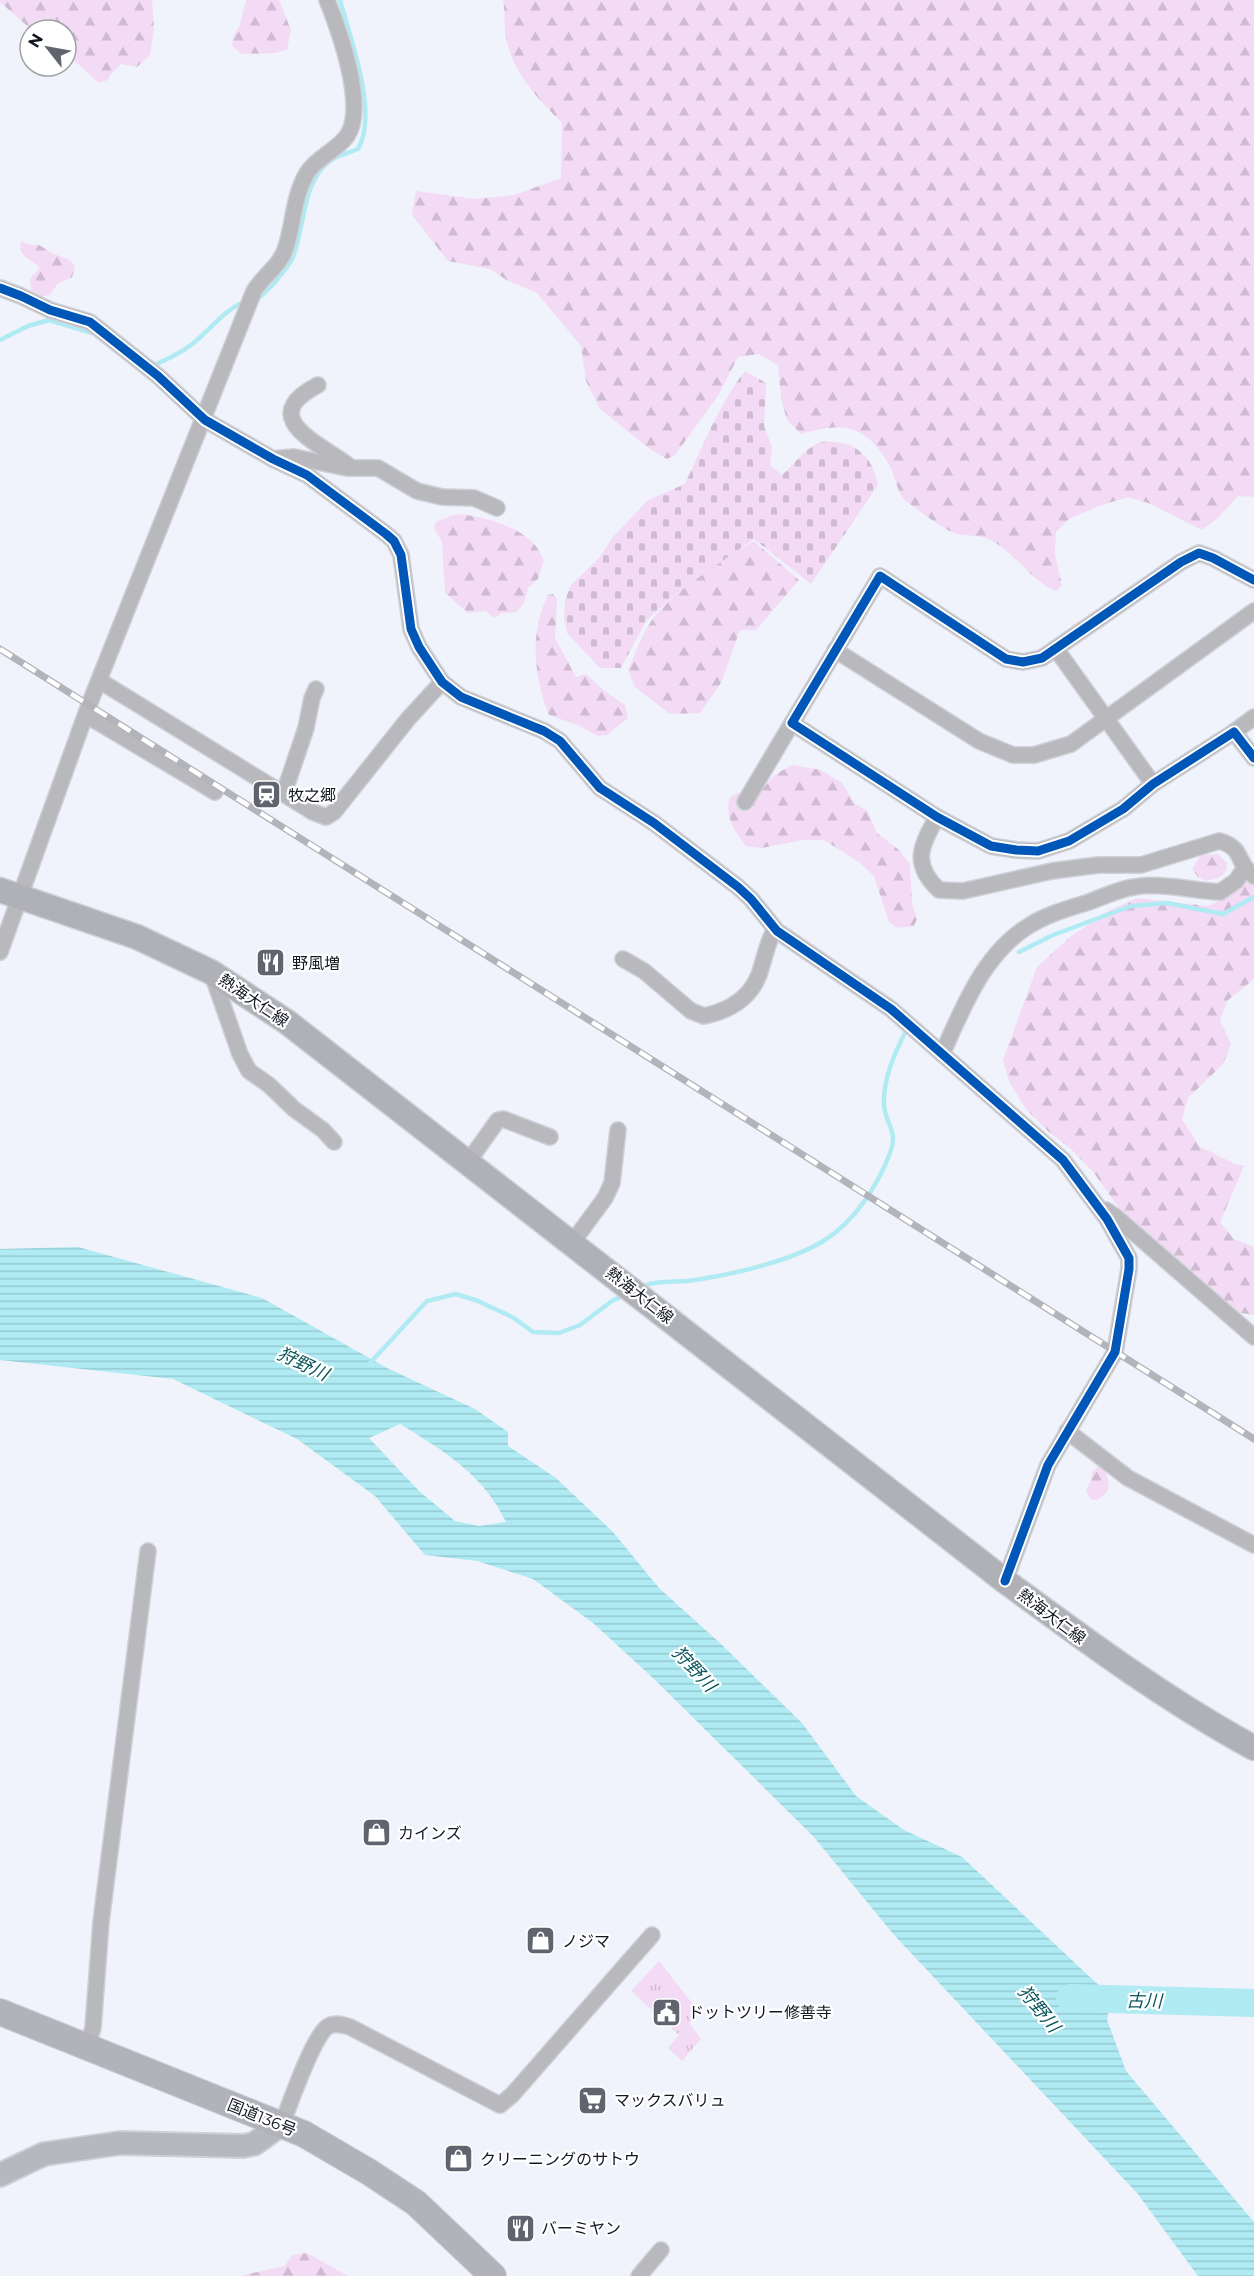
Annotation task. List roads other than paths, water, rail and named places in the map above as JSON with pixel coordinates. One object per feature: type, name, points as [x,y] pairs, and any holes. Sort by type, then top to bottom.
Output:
[{"type":"highway","name":"国道136号","points":[[0,2012],[304,2134],[369,2172],[416,2204],[493,2276]]},
{"type":"main road","name":"熱海大仁線","points":[[10,893],[137,937],[211,972],[287,1022],[1005,1581],[1116,1663],[1213,1726],[1254,1748]]},
{"type":"main road","points":[[0,2175],[44,2154],[120,2143],[243,2146],[254,2144],[282,2124]]},
{"type":"street","points":[[0,952],[10,893],[100,681],[254,291],[282,256],[286,247],[296,195],[308,172],[323,154],[344,140],[352,125],[353,88],[344,50],[327,0]]},
{"type":"street","points":[[0,288],[50,310],[90,322],[155,373],[204,420],[306,475],[394,542],[399,548],[403,566],[411,629],[419,647],[442,682],[461,697],[544,731],[560,741],[600,788],[654,823],[738,887],[751,899],[775,929],[891,1010],[1064,1161],[1098,1206],[1125,1250],[1129,1258],[1129,1269],[1116,1352],[1048,1465],[1005,1581]]},
{"type":"street","points":[[318,385],[297,401],[292,410],[293,424],[304,436],[351,468]]},
{"type":"street","points":[[273,459],[294,457],[351,468],[378,468],[417,491],[436,496],[474,498],[497,508]]},
{"type":"street","points":[[745,802],[880,576],[1006,659],[1023,662],[1042,658],[1181,562],[1199,553],[1254,580]]},
{"type":"street","points":[[835,650],[979,741],[1013,755],[1034,755],[1054,751],[1071,744],[1254,611]]},
{"type":"street","points":[[1056,649],[1153,784]]},
{"type":"street","points":[[100,681],[319,815],[326,817],[334,812],[408,719],[442,682]]},
{"type":"street","points":[[284,793],[306,728],[315,689]]},
{"type":"street","points":[[86,715],[215,792]]},
{"type":"street","points":[[792,723],[937,817],[991,846],[1038,851],[1069,841],[1123,809],[1153,784],[1254,717]]},
{"type":"street","points":[[1234,732],[1254,758]]},
{"type":"street","points":[[937,817],[921,848],[922,862],[924,873],[929,881],[939,890],[950,892],[1052,871],[1098,865],[1142,865],[1219,841],[1235,849],[1249,873],[1220,892],[1192,888],[1134,886],[1059,911],[1027,926],[1004,945],[987,966],[966,1002],[942,1054]]},
{"type":"street","points":[[623,959],[644,971],[691,1011],[704,1016],[740,1003],[759,975],[769,940],[775,929]]},
{"type":"street","points":[[211,972],[240,1054],[249,1071],[323,1130],[334,1142]]},
{"type":"street","points":[[468,1162],[498,1120],[503,1119],[549,1137]]},
{"type":"street","points":[[572,1243],[605,1198],[612,1183],[618,1130]]},
{"type":"street","points":[[1098,1206],[1116,1217],[1254,1337]]},
{"type":"street","points":[[1067,1431],[1128,1478],[1254,1545]]},
{"type":"street","points":[[87,2047],[93,2028],[101,1922],[148,1551]]},
{"type":"street","points":[[282,2124],[317,2042],[328,2026],[338,2024],[350,2027],[500,2105],[512,2095],[652,1935]]},
{"type":"street","points":[[639,2276],[661,2250]]},
{"type":"water","name":"狩野川","points":[[78,1247],[262,1298],[389,1369],[475,1409],[508,1432],[508,1446],[556,1478],[613,1532],[659,1588],[721,1644],[802,1723],[856,1796],[904,1830],[962,1857],[1106,1992],[1109,2007],[1107,2020],[1126,2071],[1254,2222],[1254,2276],[1198,2276],[1137,2193],[894,1935],[813,1836],[654,1679],[593,1623],[533,1579],[477,1561],[425,1555],[375,1496],[297,1439],[173,1379],[0,1360],[0,1249]],"holes":[[[400,1424],[447,1454],[474,1477],[497,1505],[506,1522],[479,1526],[455,1521],[419,1491],[369,1438]]]},
{"type":"waterway","points":[[257,299],[277,280],[293,257],[306,202],[316,176],[336,157],[358,149],[364,134],[364,96],[361,75],[340,0]]},
{"type":"waterway","points":[[150,367],[186,349],[224,315],[246,301]]},
{"type":"waterway","points":[[0,340],[28,326],[49,320],[92,333]]},
{"type":"waterway","points":[[1019,952],[1053,935],[1131,906],[1167,903],[1223,914],[1254,897]]},
{"type":"waterway","points":[[641,1287],[654,1283],[710,1277],[780,1260],[812,1248],[846,1223],[872,1190],[890,1153],[893,1139],[885,1112],[885,1086],[906,1031]]},
{"type":"waterway","points":[[370,1363],[427,1301],[456,1294],[478,1301],[514,1318],[533,1332],[559,1333],[580,1325],[612,1301],[626,1294]]},
{"type":"waterway","name":"古川","points":[[1070,1998],[1254,2003]]},
{"type":"railway","points":[[0,649],[1254,1439]]},
{"type":"place","name":"牧之郷","points":[[267,795]]},
{"type":"place","name":"野風増","points":[[271,963]]},
{"type":"place","name":"カインズ","points":[[377,1833]]},
{"type":"place","name":"ノジマ","points":[[541,1941]]},
{"type":"place","name":"ドットツリー修善寺","points":[[667,2012]]},
{"type":"place","name":"マックスバリュ","points":[[593,2100]]},
{"type":"place","name":"クリーニングのサトウ","points":[[459,2159]]},
{"type":"place","name":"バーミヤン","points":[[520,2228]]}]
